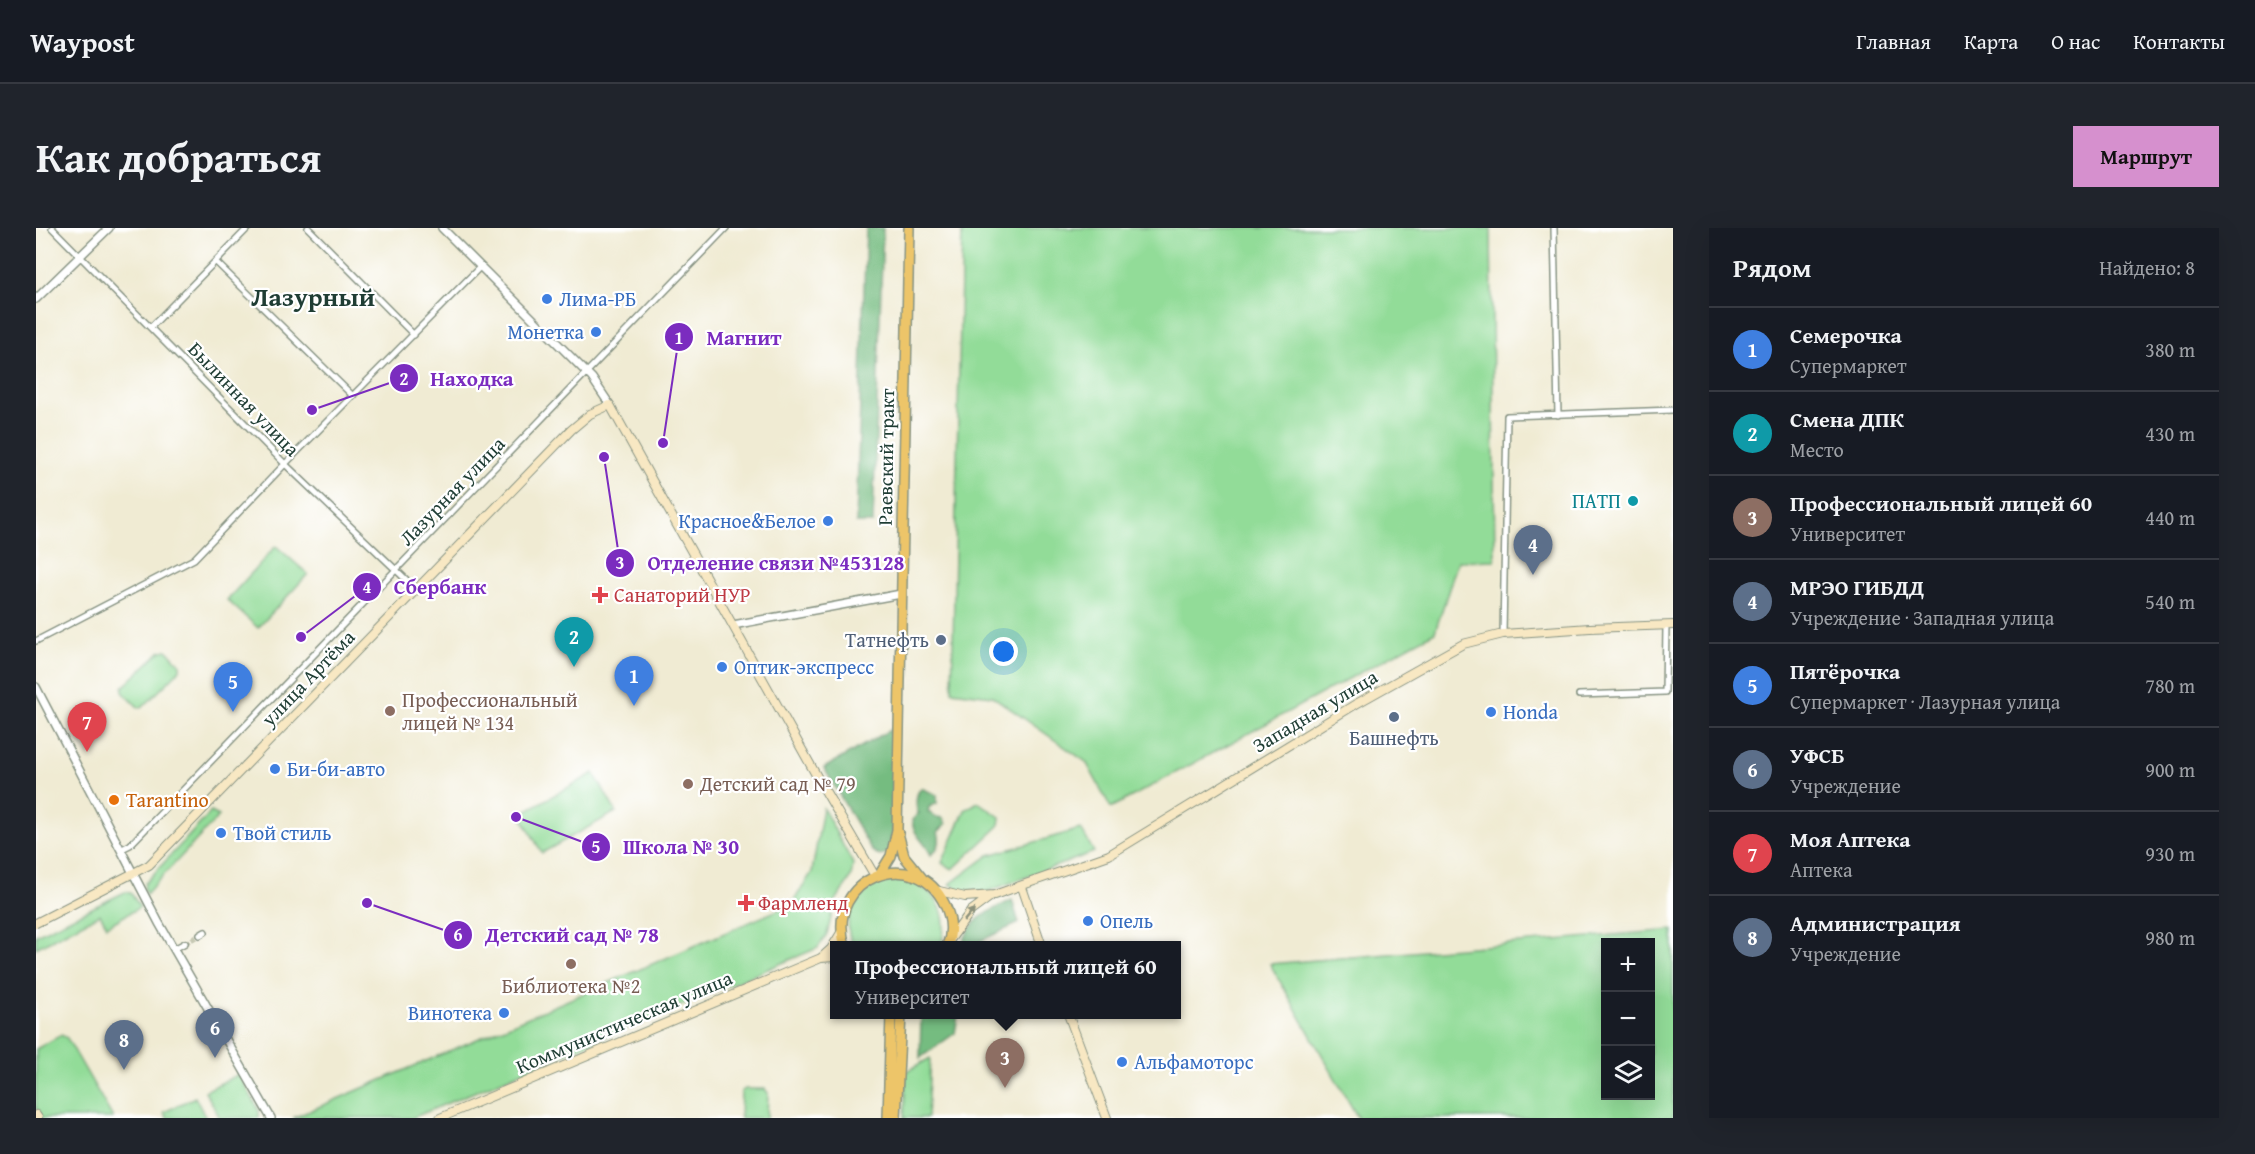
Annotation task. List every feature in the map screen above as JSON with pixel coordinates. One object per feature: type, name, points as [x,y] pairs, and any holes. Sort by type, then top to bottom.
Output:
[{"type":"main road","name":"Раевский тракт","points":[[877,875],[891,856],[897,830],[909,228]]},
{"type":"main road","name":"улица Артёма","points":[[36,923],[149,865],[571,430],[590,414],[610,405]]},
{"type":"main road","points":[[610,405],[877,875]]},
{"type":"main road","name":"Западная улица","points":[[935,890],[965,897],[994,895],[1109,855],[1429,661],[1463,644],[1503,634],[1590,628],[1669,626]]},
{"type":"main road","name":"Раевский тракт","points":[[897,830],[904,856],[941,896],[949,914],[951,927],[948,941]]},
{"type":"main road","points":[[844,941],[843,916],[853,894],[861,884],[877,875],[897,873],[910,874],[924,880]]},
{"type":"main road","points":[[1022,887],[1041,941]]},
{"type":"main road","name":"Западная улица","points":[[949,941],[971,911],[994,895]]},
{"type":"main road","name":"Коммунистическая улица","points":[[836,941],[842,931]]},
{"type":"main road","name":"Коммунистическая улица","points":[[821,958],[830,950]]},
{"type":"main road","name":"Коммунистическая улица","points":[[440,1118],[821,958],[830,957]]},
{"type":"main road","points":[[888,1118],[891,1019]]},
{"type":"main road","points":[[896,1118],[901,1019]]},
{"type":"main road","points":[[1070,1019],[1107,1118]]},
{"type":"street","name":"Былинная улица","points":[[52,228],[152,326],[285,464],[417,589]]},
{"type":"street","points":[[36,299],[109,228]]},
{"type":"street","points":[[152,326],[248,228]]},
{"type":"street","points":[[308,228],[414,335]]},
{"type":"street","points":[[442,228],[587,373],[610,405]]},
{"type":"street","name":"Лазурная улица","points":[[122,849],[130,845],[726,228]]},
{"type":"street","points":[[1554,228],[1558,415]]},
{"type":"street","points":[[216,262],[353,396]]},
{"type":"street","points":[[36,641],[194,559],[480,267]]},
{"type":"street","points":[[1503,634],[1507,416],[1673,410]]},
{"type":"street","points":[[733,625],[901,594]]},
{"type":"street","points":[[1579,695],[1665,692],[1669,626]]},
{"type":"street","points":[[36,687],[174,950],[271,1118]]},
{"type":"street","points":[[174,950],[185,943]]},
{"type":"green space","points":[[866,228],[883,228],[873,523],[856,523]]},
{"type":"green space","points":[[962,228],[1491,228],[1495,560],[1458,561],[1435,632],[1111,808],[1086,762],[992,696],[952,691]]},
{"type":"green space","points":[[276,546],[308,574],[258,628],[227,600]]},
{"type":"green space","points":[[167,650],[180,664],[180,670],[143,707],[138,707],[123,692],[123,687],[161,651]]},
{"type":"green space","points":[[890,730],[893,743],[893,831],[889,852],[880,856],[872,851],[824,768]]},
{"type":"green space","points":[[594,773],[616,812],[542,853],[520,814]]},
{"type":"green space","points":[[921,788],[937,795],[937,803],[929,807],[928,812],[943,818],[946,824],[938,832],[939,845],[931,855],[917,834],[912,820],[919,813],[916,799]]},
{"type":"green space","points":[[978,802],[1000,817],[999,826],[953,869],[942,863],[965,810]]},
{"type":"green space","points":[[823,808],[853,864],[851,877],[835,902],[827,934],[818,948],[412,1118],[293,1118],[792,904],[812,872]]},
{"type":"green space","points":[[211,812],[219,816],[146,894],[145,883]]},
{"type":"green space","points":[[1081,829],[1094,852],[986,892],[961,891],[950,884],[989,855]]},
{"type":"green space","points":[[893,878],[918,885],[928,891],[941,908],[944,931],[942,941],[851,941],[849,921],[855,901],[862,893]]},
{"type":"green space","points":[[125,892],[131,893],[140,907],[107,926],[100,914],[36,948],[36,935]]},
{"type":"green space","points":[[1012,900],[1019,923],[980,941],[964,941],[975,922],[988,912]]},
{"type":"green space","points":[[1673,930],[1673,1118],[1358,1118],[1270,964]]},
{"type":"green space","points":[[921,1019],[957,1019],[955,1033],[920,1058]]},
{"type":"green space","points":[[61,1035],[67,1038],[113,1118],[42,1118],[36,1107],[36,1049]]},
{"type":"green space","points":[[930,1058],[927,1118],[904,1118],[906,1072]]},
{"type":"green space","points":[[239,1074],[259,1110],[259,1118],[220,1118],[205,1091]]},
{"type":"green space","points":[[745,1089],[765,1089],[768,1093],[767,1118],[740,1118],[741,1092]]},
{"type":"green space","points":[[195,1097],[206,1118],[167,1118],[164,1112]]},
{"type":"tunnel","points":[[185,943],[200,935]]},
{"type":"place","name":"Лима-РБ","points":[[547,299]]},
{"type":"place","name":"Монетка","points":[[596,332]]},
{"type":"place","name":"Находка","points":[[312,410]]},
{"type":"place","name":"Магнит","points":[[663,443]]},
{"type":"place","name":"Отделение связи №453128","points":[[604,457]]},
{"type":"place","name":"ПАТП","points":[[1633,501]]},
{"type":"place","name":"Красное&Белое","points":[[828,521]]},
{"type":"place","name":"МРЭО ГИБДД","points":[[1533,575]]},
{"type":"place","name":"Санаторий НУР","points":[[600,595]]},
{"type":"place","name":"Сбербанк","points":[[301,637]]},
{"type":"place","name":"Татнефть","points":[[941,640]]},
{"type":"place","name":"Смена ДПК","points":[[574,667]]},
{"type":"place","name":"Оптик-экспресс","points":[[722,667]]},
{"type":"place","name":"Семерочка","points":[[634,706]]},
{"type":"place","name":"Профессиональный лицей № 134","points":[[390,711]]},
{"type":"place","name":"Пятёрочка","points":[[233,712]]},
{"type":"place","name":"Honda","points":[[1491,712]]},
{"type":"place","name":"Башнефть","points":[[1394,717]]},
{"type":"place","name":"Моя Аптека","points":[[87,752]]},
{"type":"place","name":"Би-би-авто","points":[[275,769]]},
{"type":"place","name":"Детский сад № 79","points":[[688,784]]},
{"type":"place","name":"Tarantino","points":[[114,800]]},
{"type":"place","name":"Школа № 30","points":[[516,817]]},
{"type":"place","name":"Твой стиль","points":[[221,833]]},
{"type":"place","name":"Детский сад № 78","points":[[367,903]]},
{"type":"place","name":"Фармленд","points":[[746,903]]},
{"type":"place","name":"Опель","points":[[1088,921]]},
{"type":"place","name":"Библиотека №2","points":[[571,964]]},
{"type":"place","name":"Винотека","points":[[504,1013]]},
{"type":"place","name":"УФСБ","points":[[215,1058]]},
{"type":"place","name":"Альфамоторс","points":[[1122,1062]]},
{"type":"place","name":"Администрация","points":[[124,1070]]},
{"type":"place","name":"Профессиональный лицей 60","points":[[1005,1088]]},
{"type":"district","name":"Лазурный","points":[[313,297]]}]
